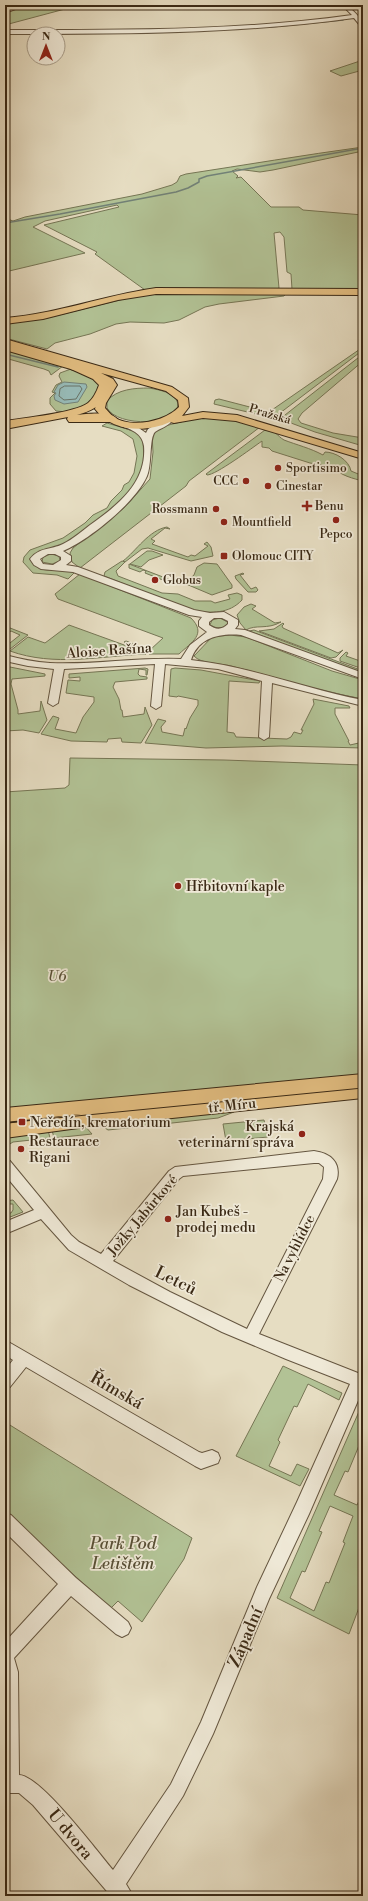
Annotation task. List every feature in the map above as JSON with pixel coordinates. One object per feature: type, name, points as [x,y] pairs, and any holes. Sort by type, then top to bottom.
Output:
[{"type":"highway","points":[[58,416],[89,407],[104,390],[105,384],[101,380],[75,367]]},
{"type":"highway","points":[[5,425],[89,411],[97,407],[104,398]]},
{"type":"highway","points":[[5,431],[82,418],[111,419]]},
{"type":"main road","points":[[5,321],[45,317],[134,295],[158,291],[363,292]]},
{"type":"main road","points":[[5,342],[165,388]]},
{"type":"main road","points":[[5,347],[75,367],[106,379],[112,388],[104,398],[101,411],[111,419]]},
{"type":"main road","points":[[104,398],[124,387],[147,385],[165,388]]},
{"type":"main road","name":"Pražská","points":[[165,388],[175,392],[183,399],[201,407],[250,415],[363,450]]},
{"type":"main road","points":[[167,422],[183,412],[186,405],[183,399]]},
{"type":"main road","name":"Pražská","points":[[111,419],[123,424],[144,426],[199,415],[237,418],[363,456]]},
{"type":"main road","name":"tř. Míru","points":[[5,1115],[363,1080]]},
{"type":"main road","name":"tř. Míru","points":[[5,1131],[86,1120],[363,1092]]},
{"type":"street","points":[[344,5],[363,26]]},
{"type":"street","points":[[5,12],[16,6]]},
{"type":"street","points":[[5,32],[94,32],[276,26],[357,18]]},
{"type":"street","points":[[167,422],[151,431],[147,442],[147,465],[144,476],[136,491],[119,508],[68,546],[40,554],[36,557],[35,561],[43,567],[75,569],[192,613],[228,616],[228,627]]},
{"type":"street","points":[[123,424],[141,432],[147,442]]},
{"type":"street","points":[[57,567],[63,564],[66,558],[68,546]]},
{"type":"street","points":[[53,551],[60,552],[75,569]]},
{"type":"street","points":[[185,662],[188,653],[205,629],[206,619],[235,610],[228,627]]},
{"type":"street","points":[[192,613],[205,629]]},
{"type":"street","points":[[205,629],[228,627],[363,676]]},
{"type":"street","name":"Aloise Rašína","points":[[5,658],[33,665],[59,667],[160,661],[185,662],[224,667],[313,692],[363,703]]},
{"type":"street","name":"Aloise Rašína","points":[[156,706],[160,661]]},
{"type":"street","name":"Aloise Rašína","points":[[53,703],[59,667]]},
{"type":"street","points":[[264,737],[267,679]]},
{"type":"street","name":"Jožky Jabůrkové","points":[[103,1263],[174,1175],[180,1171],[314,1156],[326,1160]]},
{"type":"street","name":"Na vyhlídce","points":[[250,1337],[330,1179],[331,1168],[326,1160]]},
{"type":"street","name":"Letců","points":[[5,1165],[69,1243],[155,1292],[250,1337],[286,1353],[361,1381]]},
{"type":"street","points":[[5,1228],[43,1212]]},
{"type":"street","name":"Římská","points":[[5,1347],[197,1459],[205,1461],[212,1458]]},
{"type":"street","points":[[5,1382],[24,1358]]},
{"type":"street","name":"Západní","points":[[119,1890],[177,1790],[207,1728],[263,1593],[361,1381]]},
{"type":"street","points":[[5,1521],[70,1584],[122,1628]]},
{"type":"street","points":[[8,1783],[9,1672],[5,1655],[70,1584]]},
{"type":"street","name":"U dvora","points":[[8,1783],[22,1784],[40,1798],[119,1890]]},
{"type":"green space","points":[[24,5],[55,5],[65,9],[5,25],[5,14],[19,7],[24,8]]},
{"type":"green space","points":[[363,60],[363,70],[341,76],[330,71]]},
{"type":"green space","points":[[363,147],[363,151],[273,170],[260,172],[237,169],[232,171],[238,176],[236,178],[241,177],[271,207],[299,207],[303,210],[363,215],[363,289],[292,289],[291,274],[287,272],[284,237],[280,232],[274,233],[279,288],[277,289],[175,288],[145,290],[95,254],[97,252],[44,225],[119,207],[117,205],[45,221],[33,227],[85,253],[5,272],[5,218],[13,221],[25,217],[142,194],[172,185],[177,182],[180,176],[186,174]]},
{"type":"green space","points":[[155,293],[286,294],[284,296],[205,307],[179,320],[164,323],[130,322],[116,324],[90,334],[55,343],[47,349],[5,338],[5,323],[43,319],[140,295]]},
{"type":"green space","points":[[363,347],[363,350],[280,413],[268,416],[260,415],[214,404],[215,400],[219,399],[269,412]]},
{"type":"green space","points":[[5,350],[63,366],[51,375],[49,371],[44,369],[5,358]]},
{"type":"green space","points":[[363,354],[363,361],[302,413],[298,419],[301,423],[333,433],[363,438],[363,446],[315,432],[282,419],[285,415]]},
{"type":"green space","points":[[71,369],[88,374],[102,386],[87,406],[66,412],[56,411],[50,404],[50,398],[55,393],[52,392],[56,385],[62,382],[59,376],[60,373]]},
{"type":"green space","points":[[149,388],[166,392],[173,396],[178,403],[176,411],[169,417],[147,422],[122,419],[113,414],[107,408],[107,401],[116,394],[132,389]]},
{"type":"green space","points":[[200,417],[230,419],[260,427],[189,481],[186,486],[80,568],[72,562],[70,553],[73,548],[124,508],[150,479],[153,452],[152,435],[161,427]]},
{"type":"green space","points":[[107,423],[137,432],[143,441],[144,460],[141,472],[132,490],[116,506],[66,544],[40,551],[31,558],[33,564],[40,569],[76,571],[68,579],[57,575],[33,573],[23,562],[24,557],[30,550],[63,538],[85,523],[93,515],[107,508],[111,501],[122,490],[124,485],[129,482],[134,473],[137,456],[133,439],[121,431],[102,426]]},
{"type":"green space","points":[[265,430],[272,431],[284,440],[323,455],[325,452],[329,452],[341,457],[348,463],[351,471],[363,476],[363,481],[351,478],[339,472],[334,467],[310,463],[272,451],[269,448],[262,447],[262,441],[218,471],[212,474],[206,474]]},
{"type":"green space","points":[[167,527],[170,529],[165,528],[151,539],[155,541],[152,544],[188,557],[191,555],[195,556],[208,546],[204,544],[207,542],[211,547],[213,556],[191,561],[148,548],[142,549],[125,562],[123,561],[154,532]]},
{"type":"green space","points":[[147,551],[152,551],[163,555],[149,560],[141,567],[130,564]]},
{"type":"green space","points":[[51,554],[59,556],[60,561],[52,564],[42,562],[43,557]]},
{"type":"green space","points":[[122,561],[125,562],[116,571],[118,576],[162,593],[178,594],[195,601],[211,601],[215,603],[230,599],[228,595],[237,593],[242,595],[242,600],[232,608],[220,612],[193,611],[104,576],[105,572]]},
{"type":"green space","points":[[204,563],[217,564],[232,585],[232,588],[212,595],[186,584],[186,582],[194,575],[197,567]]},
{"type":"green space","points":[[129,564],[176,582],[173,584],[145,573],[146,571],[143,570],[140,572],[129,568]]},
{"type":"green space","points":[[80,574],[191,618],[198,629],[196,638],[179,654],[149,654],[147,651],[124,642],[126,641],[150,650],[163,638],[58,599],[55,594]]},
{"type":"green space","points":[[244,574],[240,575],[251,589],[256,587],[258,590],[256,592],[248,592],[236,579],[235,576]]},
{"type":"green space","points":[[251,604],[256,606],[252,609],[275,623],[281,622],[271,626],[254,627],[246,630],[240,623],[237,615],[244,607]]},
{"type":"green space","points":[[220,618],[229,623],[226,627],[217,628],[210,625],[212,620]]},
{"type":"green space","points":[[283,623],[283,628],[338,653],[343,650],[336,657],[331,658],[259,631],[274,629]]},
{"type":"green space","points":[[69,625],[146,654],[61,660],[27,656],[10,651],[28,637],[45,643]]},
{"type":"green space","points":[[5,626],[28,635],[5,653],[5,647],[20,635],[11,631],[5,635]]},
{"type":"green space","points":[[254,630],[363,671],[363,674],[249,631]]},
{"type":"green space","points":[[230,635],[246,637],[332,671],[363,680],[363,699],[313,688],[231,666],[201,661],[194,656],[212,637]]},
{"type":"green space","points":[[346,652],[348,653],[346,656],[363,662],[363,669],[340,661],[340,658]]},
{"type":"green space","points":[[5,666],[45,674],[45,676],[12,679],[11,684],[18,714],[40,711],[41,701],[47,720],[39,733],[23,730],[5,731]]},
{"type":"green space","points":[[145,668],[148,669],[147,675],[146,670],[139,669],[138,674],[140,676],[147,677],[147,679],[115,682],[113,687],[119,699],[123,717],[144,714],[145,707],[152,725],[141,743],[122,742],[121,738],[108,739],[107,742],[71,741],[41,734],[53,716],[59,718],[55,729],[76,733],[83,717],[94,702],[94,697],[66,693],[68,680],[80,681],[80,677],[69,678],[69,674]]},
{"type":"green space","points":[[171,669],[201,670],[260,681],[259,683],[229,681],[227,732],[234,733],[236,737],[287,739],[291,737],[294,732],[301,734],[303,730],[301,730],[314,704],[313,699],[349,706],[350,708],[335,708],[335,714],[350,745],[363,742],[363,748],[282,746],[206,748],[145,743],[158,719],[166,721],[161,727],[162,732],[183,736],[185,728],[186,729],[190,718],[198,705],[198,700],[178,696],[169,696]]},
{"type":"green space","name":"U6","points":[[70,758],[224,760],[363,765],[363,1074],[5,1110],[5,792],[65,788],[69,785]]},
{"type":"green space","points":[[227,1110],[234,1112],[218,1118],[108,1130],[105,1128],[106,1125]]},
{"type":"green space","points":[[264,1120],[268,1137],[226,1141],[223,1124]]},
{"type":"green space","points":[[84,1125],[92,1134],[54,1138],[52,1130]]},
{"type":"green space","points":[[48,1130],[50,1138],[13,1142],[5,1147],[5,1135]]},
{"type":"green space","points":[[13,1200],[23,1212],[5,1219],[5,1213],[11,1213],[13,1210],[13,1204],[5,1204],[5,1201]]},
{"type":"green space","points":[[283,1366],[342,1393],[339,1400],[308,1384],[297,1407],[294,1406],[278,1440],[280,1442],[269,1466],[291,1476],[297,1464],[309,1469],[300,1486],[236,1456]]},
{"type":"green space","points":[[361,1407],[363,1408],[363,1429],[361,1434],[363,1436],[348,1472],[345,1471],[334,1495],[357,1505],[363,1493],[363,1597],[349,1634],[277,1598]],"holes":[[[330,1506],[353,1516],[343,1542],[345,1543],[329,1583],[326,1582],[314,1611],[290,1598],[302,1571],[305,1572],[322,1532],[319,1531]]]},
{"type":"green space","name":"Park Pod Letištěm","points":[[5,1422],[192,1538],[184,1559],[142,1622],[118,1601],[111,1608],[5,1514]]},
{"type":"water","points":[[64,382],[86,384],[87,387],[78,402],[64,404],[55,400],[54,396],[56,393],[54,392],[58,385]]},
{"type":"waterway","points":[[271,27],[343,20]]},
{"type":"waterway","points":[[5,223],[176,192],[188,188],[199,182],[199,179],[207,176],[363,148]]},
{"type":"waterway","points":[[5,354],[58,367]]},
{"type":"tram line","points":[[5,1123],[363,1088]]},
{"type":"railway","points":[[356,5],[363,10]]},
{"type":"place","name":"Sportisimo","points":[[278,468]]},
{"type":"place","name":"CCC","points":[[246,481]]},
{"type":"place","name":"Cinestar","points":[[268,486]]},
{"type":"place","name":"Benu","points":[[307,506]]},
{"type":"place","name":"Rossmann","points":[[216,509]]},
{"type":"place","name":"Pepco","points":[[336,520]]},
{"type":"place","name":"Mountfield","points":[[224,522]]},
{"type":"place","name":"Olomouc CITY","points":[[224,556]]},
{"type":"place","name":"Globus","points":[[155,580]]},
{"type":"place","name":"Hřbitovní kaple","points":[[178,886]]},
{"type":"place","name":"Neředín, krematorium","points":[[22,1122]]},
{"type":"place","name":"Krajská veterinární správa","points":[[302,1134]]},
{"type":"place","name":"Restaurace Rigani","points":[[21,1149]]},
{"type":"place","name":"Jan Kubeš - prodej medu","points":[[168,1219]]}]
